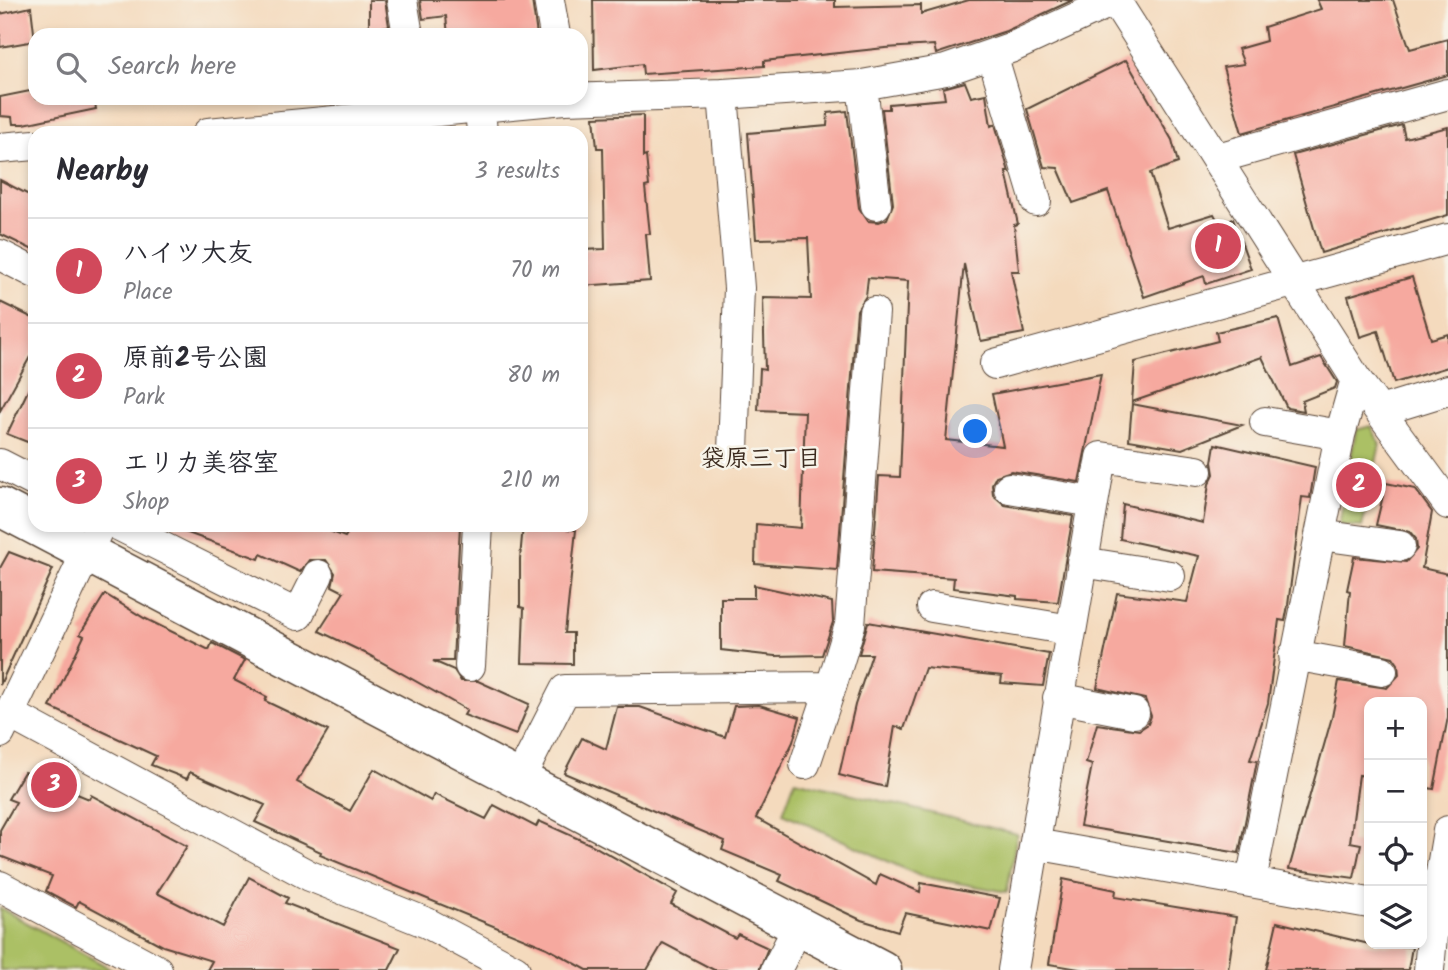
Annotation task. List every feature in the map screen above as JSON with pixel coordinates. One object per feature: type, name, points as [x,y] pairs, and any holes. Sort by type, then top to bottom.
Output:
[{"type":"street","points":[[402,0],[407,28]]},
{"type":"street","points":[[549,0],[554,28]]},
{"type":"street","points":[[588,97],[723,94],[862,85],[946,70],[992,54],[1115,0],[1218,158],[1356,379],[1448,504]]},
{"type":"street","points":[[992,54],[1036,201]]},
{"type":"street","points":[[862,85],[876,205]]},
{"type":"street","points":[[723,94],[739,288],[733,451]]},
{"type":"street","points":[[1218,158],[1448,94]]},
{"type":"street","points":[[307,126],[419,106],[481,120],[538,105]]},
{"type":"street","points":[[0,148],[28,146]]},
{"type":"street","points":[[995,364],[1448,239]]},
{"type":"street","points":[[0,255],[28,269]]},
{"type":"street","points":[[805,764],[850,625],[874,312]]},
{"type":"street","points":[[1251,881],[1339,435],[1356,379]]},
{"type":"street","points":[[1380,411],[1448,390]]},
{"type":"street","points":[[1265,422],[1339,435]]},
{"type":"street","points":[[1013,970],[1101,457],[1196,471]]},
{"type":"street","points":[[0,464],[28,478]]},
{"type":"street","points":[[1009,488],[1093,502]]},
{"type":"street","points":[[4,518],[28,524]]},
{"type":"street","points":[[63,532],[93,539],[519,780],[882,970]]},
{"type":"street","points":[[132,532],[298,615],[318,575]]},
{"type":"street","points":[[470,666],[478,532]]},
{"type":"street","points":[[1320,534],[1400,546]]},
{"type":"street","points":[[93,539],[5,723],[310,876],[427,923],[515,970]]},
{"type":"street","points":[[1082,562],[1170,576]]},
{"type":"street","points":[[932,607],[1071,630]]},
{"type":"street","points":[[1294,655],[1382,671]]},
{"type":"street","points":[[519,780],[565,690],[831,687]]},
{"type":"street","points":[[1058,698],[1134,713]]},
{"type":"street","points":[[1429,970],[1428,913],[1448,831]]},
{"type":"street","points":[[1035,844],[1364,902]]},
{"type":"street","points":[[0,887],[157,970]]},
{"type":"street","points":[[776,970],[798,927]]},
{"type":"green space","points":[[1371,426],[1380,444],[1362,527],[1339,525],[1356,430]]},
{"type":"green space","points":[[795,780],[1017,834],[1007,892],[920,876],[783,813]]},
{"type":"green space","points":[[0,908],[113,970],[0,970]]},
{"type":"building","points":[[369,0],[385,0],[389,26],[369,28]]},
{"type":"building","points":[[420,0],[532,0],[536,28],[447,28],[446,16],[423,19]]},
{"type":"building","points":[[593,0],[835,0],[835,7],[921,5],[921,14],[969,0],[1073,0],[1006,31],[936,54],[934,45],[885,48],[764,61],[764,66],[643,74],[642,64],[594,70]]},
{"type":"building","points":[[1317,0],[1393,0],[1410,49],[1448,39],[1448,75],[1242,133],[1223,67],[1244,64],[1238,49],[1266,41],[1264,27],[1321,9]]},
{"type":"building","points":[[31,7],[33,28],[28,28],[28,42],[0,47],[0,14]]},
{"type":"building","points":[[1126,60],[1172,140],[1178,163],[1150,173],[1168,228],[1214,214],[1220,225],[1233,219],[1251,269],[1206,284],[1204,276],[1144,297],[1108,191],[1073,203],[1058,168],[1044,167],[1027,109]]},
{"type":"building","points":[[965,82],[971,97],[986,94],[991,126],[995,124],[1009,172],[1006,172],[1018,224],[1014,225],[1019,271],[1011,271],[1024,333],[981,341],[964,264],[946,440],[1003,446],[992,394],[1101,374],[1079,482],[1011,471],[996,476],[992,484],[993,495],[1005,505],[1073,516],[1058,602],[1017,599],[1017,596],[953,588],[954,578],[872,572],[879,476],[900,477],[908,281],[868,278],[866,296],[857,310],[837,570],[755,564],[756,524],[801,528],[805,412],[758,410],[760,369],[765,370],[763,298],[811,299],[808,238],[756,239],[748,133],[827,126],[828,113],[847,111],[859,208],[868,221],[879,222],[887,219],[893,204],[882,109],[889,109],[889,104],[945,99],[943,88]]},
{"type":"building","points":[[28,91],[28,105],[95,105],[96,109],[13,124],[12,117],[0,116],[0,97]]},
{"type":"building","points":[[643,115],[643,157],[646,156],[649,186],[645,187],[650,234],[646,234],[650,281],[588,285],[588,250],[605,249],[603,148],[597,148],[594,117]]},
{"type":"building","points":[[1402,125],[1405,138],[1448,127],[1448,215],[1321,253],[1293,155]]},
{"type":"building","points":[[0,180],[28,194],[28,248],[0,234]]},
{"type":"building","points":[[1412,277],[1431,339],[1448,334],[1448,367],[1394,383],[1378,331],[1360,337],[1348,296]]},
{"type":"building","points":[[0,302],[28,316],[28,361],[0,411]]},
{"type":"building","points":[[1278,318],[1292,367],[1321,357],[1337,382],[1335,388],[1302,401],[1304,411],[1287,408],[1262,357],[1132,402],[1135,362],[1218,341],[1216,332]]},
{"type":"building","points":[[28,390],[28,442],[7,434]]},
{"type":"building","points":[[1132,404],[1242,425],[1182,449],[1129,440]]},
{"type":"building","points":[[1215,444],[1315,467],[1310,498],[1302,497],[1285,621],[1279,620],[1268,703],[1250,760],[1257,761],[1239,853],[1080,826],[1092,765],[1086,763],[1097,724],[1139,730],[1148,724],[1151,716],[1145,699],[1097,688],[1117,593],[1187,602],[1199,556],[1120,539],[1123,504],[1203,523],[1209,484],[1214,474],[1212,462]]},
{"type":"building","points":[[1386,483],[1415,489],[1432,512],[1422,568],[1448,574],[1448,717],[1434,789],[1427,788],[1427,697],[1364,697],[1364,776],[1359,775],[1350,842],[1361,844],[1354,878],[1289,869],[1332,717],[1339,681],[1387,688],[1399,675],[1398,664],[1393,657],[1345,646],[1350,591],[1347,590],[1354,557],[1406,562],[1417,549],[1416,539],[1410,532],[1376,525]]},
{"type":"building","points":[[185,532],[332,532],[345,537],[348,532],[460,532],[453,661],[433,661],[454,670],[461,681],[478,681],[529,704],[516,735],[464,715],[467,710],[367,654],[319,631],[344,592],[332,586],[335,573],[326,560],[309,560],[300,572],[261,554],[259,559]]},
{"type":"building","points":[[522,532],[576,532],[565,633],[573,633],[573,664],[522,663],[524,608],[520,607]]},
{"type":"building","points":[[9,552],[53,569],[0,685],[0,568]]},
{"type":"building","points":[[754,585],[832,602],[833,622],[822,655],[775,656],[721,650],[721,598],[754,598]]},
{"type":"building","points":[[105,594],[144,618],[209,650],[212,643],[245,660],[234,680],[267,697],[265,701],[328,731],[297,782],[350,811],[374,769],[431,801],[434,794],[486,819],[494,805],[536,827],[539,821],[592,845],[677,893],[671,904],[735,938],[738,934],[768,948],[759,970],[714,970],[663,943],[647,970],[587,970],[547,948],[320,855],[321,852],[255,822],[265,805],[190,772],[187,779],[151,765],[156,756],[50,707],[84,636],[80,634]]},
{"type":"building","points":[[868,622],[1049,654],[1043,686],[1001,683],[1002,676],[925,668],[904,729],[895,726],[885,787],[839,775],[855,705],[872,654],[859,654]]},
{"type":"building","points":[[759,705],[800,717],[793,742],[756,818],[876,885],[880,874],[920,892],[921,883],[1000,898],[991,931],[905,913],[898,931],[861,920],[779,881],[782,875],[722,850],[725,841],[564,773],[582,738],[606,749],[617,707],[640,707],[725,737],[734,706]]},
{"type":"building","points":[[24,772],[89,799],[91,795],[187,846],[157,893],[223,927],[249,877],[288,898],[285,903],[400,948],[389,970],[207,970],[212,961],[163,946],[79,901],[76,907],[46,891],[52,876],[0,856],[0,830],[16,802],[8,799]]},
{"type":"building","points":[[1063,879],[1116,890],[1115,897],[1236,917],[1228,970],[1085,970],[1049,964]]},
{"type":"building","points":[[1277,922],[1364,943],[1364,949],[1412,949],[1408,970],[1266,970]]},
{"type":"place","name":"ハイツ大友","points":[[1218,246]]},
{"type":"place","name":"原前2号公園","points":[[1359,485]]},
{"type":"place","name":"エリカ美容室","points":[[54,785]]},
{"type":"district","name":"袋原三丁目","points":[[761,459]]}]
